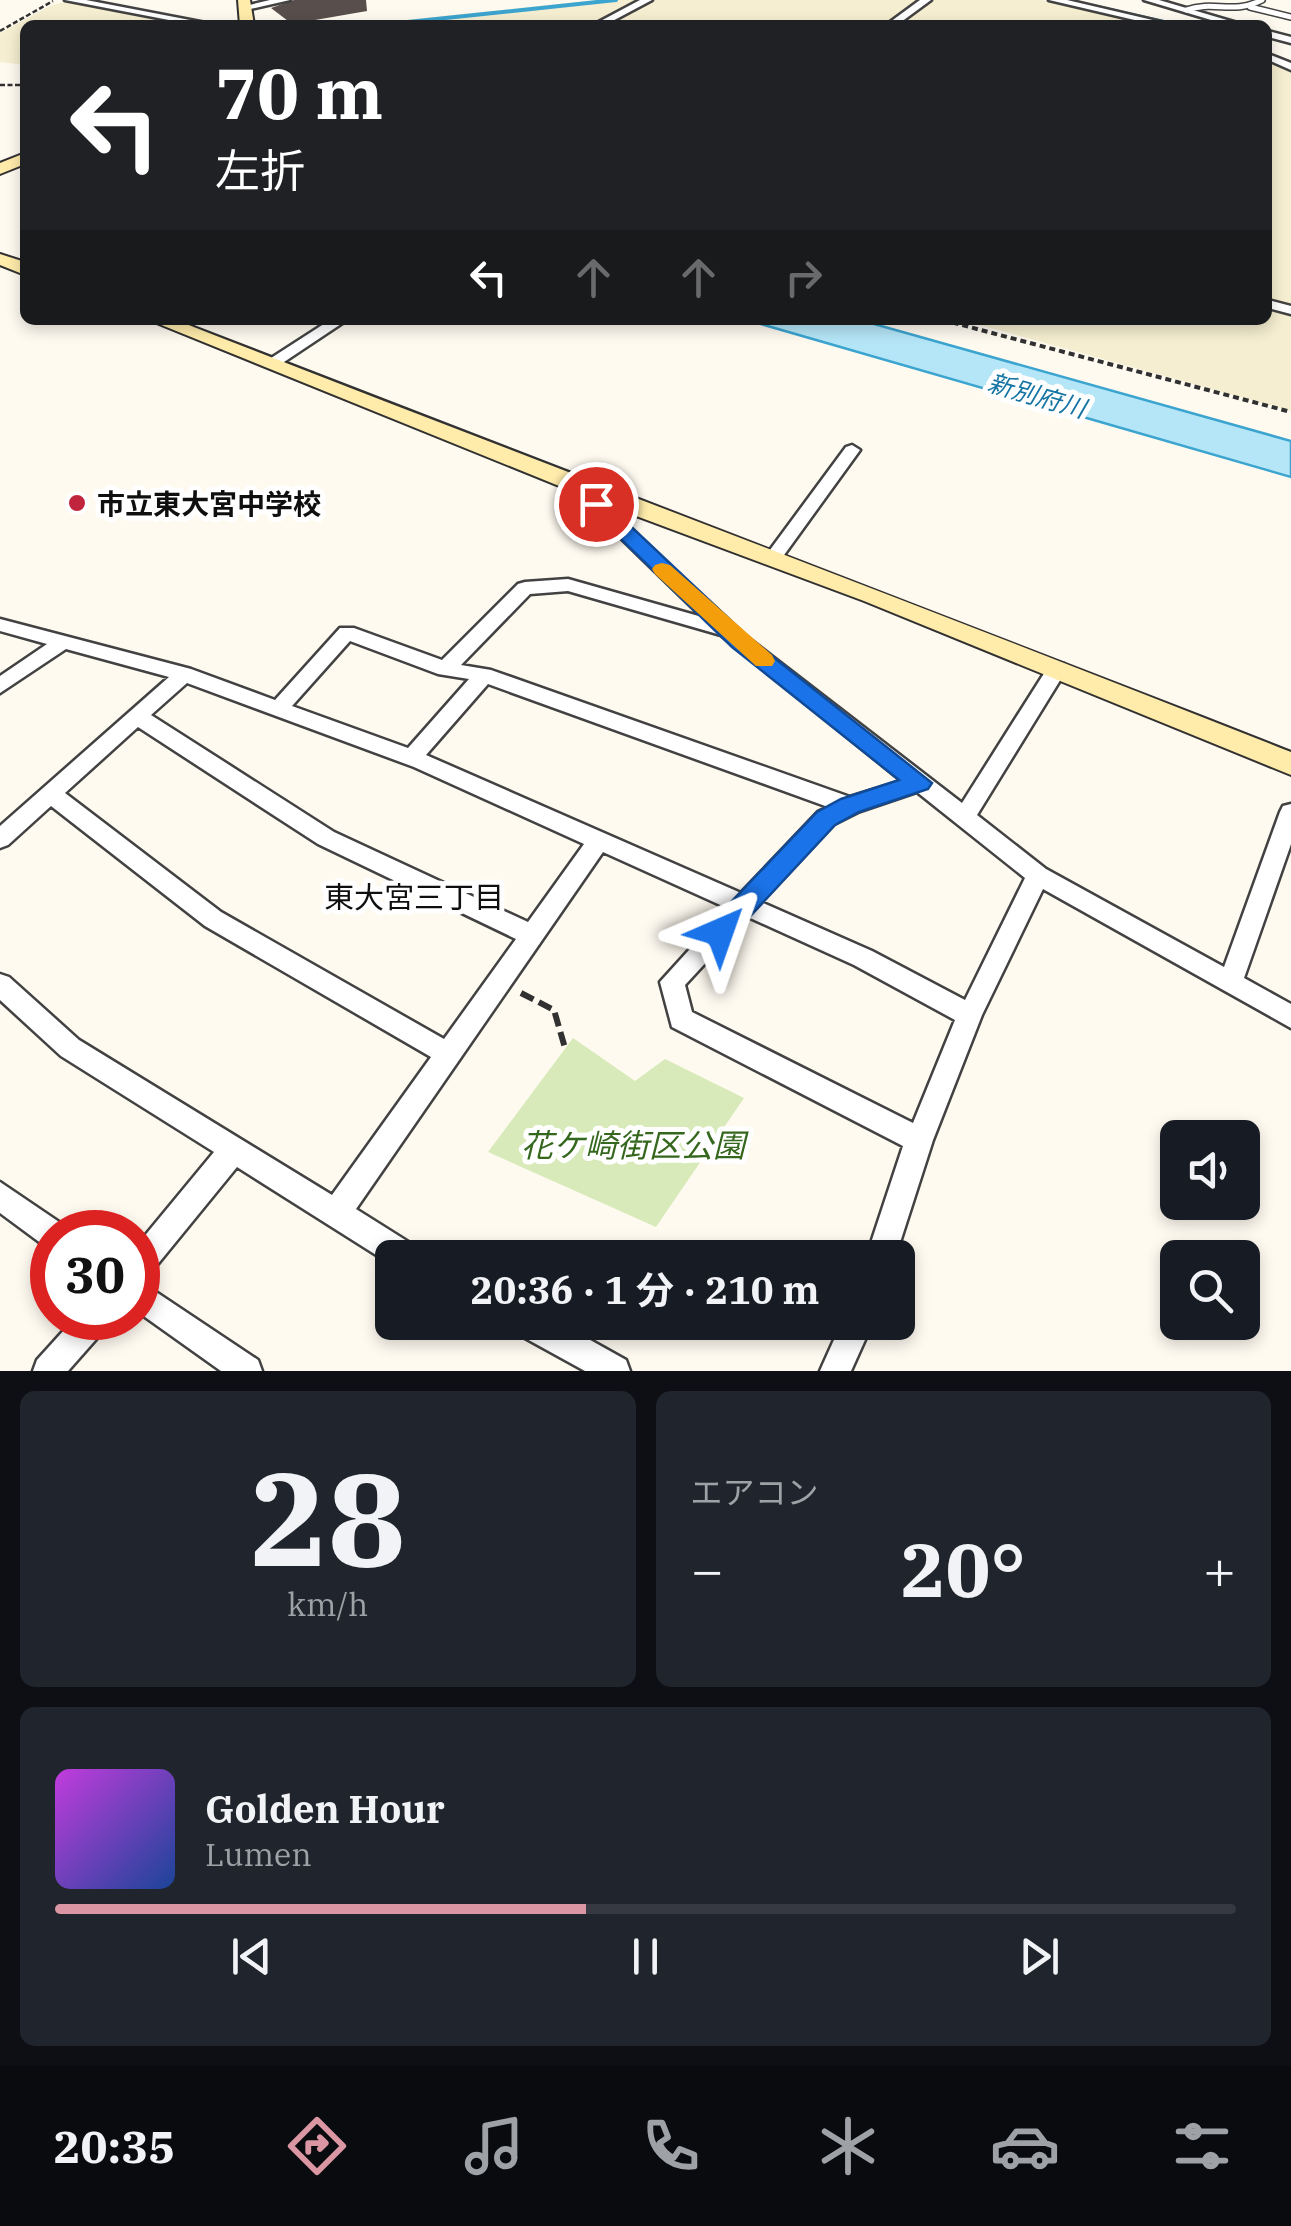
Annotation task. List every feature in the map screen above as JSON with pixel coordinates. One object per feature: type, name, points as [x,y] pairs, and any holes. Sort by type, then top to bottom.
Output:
[{"type":"street","points":[[70,0],[183,20]]},
{"type":"street","points":[[245,4],[285,0]]},
{"type":"street","points":[[608,20],[647,0]]},
{"type":"street","points":[[898,20],[926,0]]},
{"type":"street","points":[[1054,0],[1145,20]]},
{"type":"street","points":[[1149,0],[1221,20]]},
{"type":"street","points":[[172,325],[1291,764]]},
{"type":"street","points":[[272,363],[332,325]]},
{"type":"street","points":[[772,558],[852,450]]},
{"type":"street","points":[[604,496],[596,504],[608,518],[727,630],[1038,875],[1291,1018]]},
{"type":"street","points":[[446,669],[525,588],[568,585],[727,630]]},
{"type":"street","points":[[0,625],[184,674],[411,758],[863,958],[970,1016]]},
{"type":"street","points":[[277,710],[347,634],[446,669],[484,675],[850,806]]},
{"type":"street","points":[[0,686],[60,644]]},
{"type":"street","points":[[964,818],[1057,669]]},
{"type":"street","points":[[0,839],[184,674]]},
{"type":"street","points":[[411,758],[484,675]]},
{"type":"street","points":[[137,716],[326,838],[532,935]]},
{"type":"street","points":[[920,783],[826,818],[672,982],[681,1018],[920,1140]]},
{"type":"street","points":[[50,792],[213,919],[448,1054]]},
{"type":"street","points":[[1230,983],[1291,812]]},
{"type":"street","points":[[337,1212],[600,840]]},
{"type":"street","points":[[886,1240],[920,1140],[970,1016],[1038,875]]},
{"type":"street","points":[[0,985],[70,1048],[376,1240]]},
{"type":"street","points":[[160,1239],[234,1149]]},
{"type":"street","points":[[0,1196],[30,1218]]},
{"type":"street","points":[[160,1310],[246,1371]]},
{"type":"street","points":[[48,1371],[75,1340]]},
{"type":"street","points":[[560,1340],[616,1371]]},
{"type":"street","points":[[835,1371],[850,1340]]},
{"type":"lane","points":[[1186,10],[1203,2],[1242,10],[1262,0]]},
{"type":"lane","points":[[1249,7],[1290,16]]},
{"type":"path","points":[[0,31],[56,0]]},
{"type":"path","points":[[962,325],[1291,412]]},
{"type":"path","points":[[499,982],[554,1010],[566,1048]]},
{"type":"shaded area","points":[[597,0],[1041,0],[1136,20],[406,20]]},
{"type":"shaded area","points":[[65,2],[164,20],[24,20]]},
{"type":"shaded area","points":[[20,22],[20,64],[0,62],[0,33]]},
{"type":"shaded area","points":[[1272,62],[1291,70],[1291,411],[980,325],[1272,325]]},
{"type":"green space","name":"花ケ崎街区公園","points":[[573,1038],[635,1081],[665,1059],[744,1098],[656,1227],[488,1152]]},
{"type":"water","name":"新別府川","points":[[764,325],[878,325],[1291,441],[1291,477]]},
{"type":"building","points":[[294,0],[366,0],[367,11],[315,20],[287,20],[271,8]]},
{"type":"waterway","points":[[426,20],[616,0]]},
{"type":"waterway","points":[[1066,0],[1155,20]]},
{"type":"slow traffic","points":[[662,569],[764,661]]},
{"type":"place","name":"市立東大宮中学校","points":[[77,503]]},
{"type":"district","name":"東大宮三丁目","points":[[414,896]]},
{"type":"route","points":[[596,504],[740,642],[920,783],[826,818],[720,932]]}]
